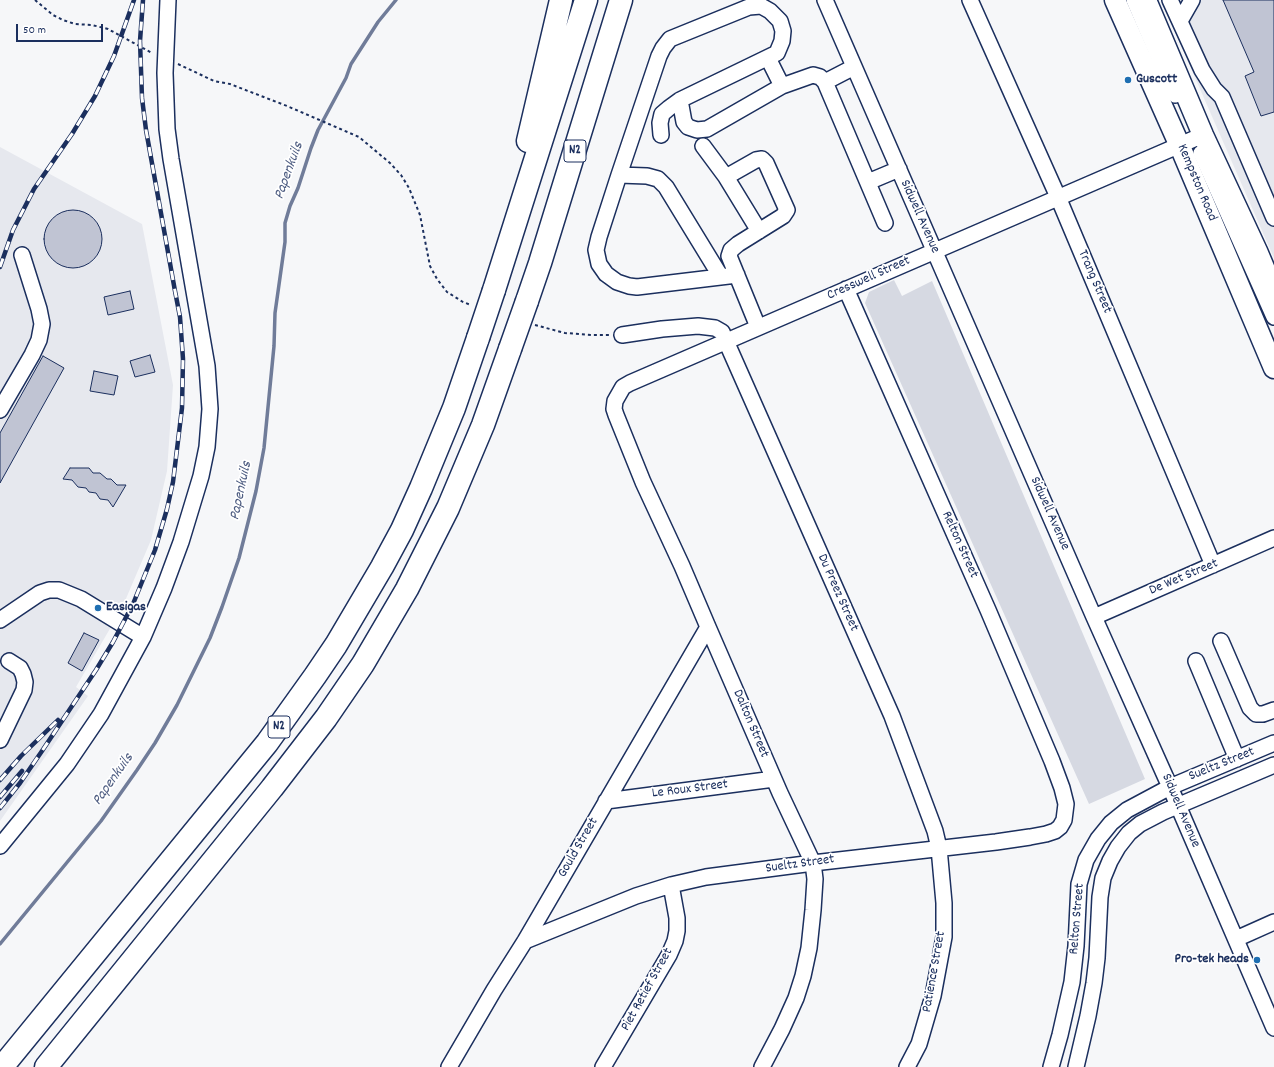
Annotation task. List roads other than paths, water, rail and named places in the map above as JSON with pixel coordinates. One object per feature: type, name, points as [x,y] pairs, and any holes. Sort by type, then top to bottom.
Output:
[{"type":"highway","points":[[495,286],[561,0]]},
{"type":"highway","name":"N2","points":[[2,1067],[267,743],[316,676],[360,607],[382,567],[402,530],[454,408],[495,286],[586,0]]},
{"type":"highway","name":"N2","points":[[46,1067],[272,788],[326,718],[363,664],[408,589],[448,508],[483,425],[540,263],[621,0]]},
{"type":"highway","points":[[540,263],[635,0]]},
{"type":"main road","name":"Kempston Road","points":[[1115,0],[1191,140],[1257,251],[1274,291]]},
{"type":"main road","name":"Kempston Road","points":[[1146,0],[1191,140],[1274,368]]},
{"type":"street","points":[[0,846],[67,764],[101,714],[143,637],[164,588],[181,542],[201,476],[207,447],[210,409],[207,366],[167,129],[165,72],[168,0]]},
{"type":"street","name":"Sidwell Avenue","points":[[825,0],[1274,1028]]},
{"type":"street","name":"Trang Street","points":[[970,0],[1058,197],[1213,565]]},
{"type":"street","points":[[1124,0],[1274,317]]},
{"type":"street","points":[[1134,0],[1274,344]]},
{"type":"street","points":[[1170,0],[1202,70],[1214,89],[1222,97],[1274,218]]},
{"type":"street","points":[[1180,21],[1192,0]]},
{"type":"street","points":[[661,135],[660,123],[662,114],[668,108],[680,100],[777,53],[782,41],[783,31],[780,21],[770,11],[761,6],[750,7],[670,39],[663,48],[619,175],[596,250],[599,264],[606,274],[617,282],[628,286],[637,287],[737,275]]},
{"type":"street","points":[[768,58],[782,86]]},
{"type":"street","points":[[825,82],[854,67]]},
{"type":"street","points":[[680,100],[684,122],[688,127],[697,130],[707,129],[782,86],[813,75],[820,77],[825,82],[885,223]]},
{"type":"street","name":"Cresswell Street","points":[[623,387],[1191,140]]},
{"type":"street","points":[[703,146],[726,177],[759,231]]},
{"type":"street","points":[[726,177],[756,160],[762,159],[766,163],[787,210],[783,216],[738,244],[731,250],[729,256],[758,327]]},
{"type":"street","points":[[868,182],[898,169]]},
{"type":"street","points":[[619,175],[647,176],[658,179],[666,187],[721,277]]},
{"type":"street","points":[[0,410],[39,340],[42,324],[39,309],[22,255]]},
{"type":"street","name":"Relton Street","points":[[846,289],[1022,689],[1052,761],[1066,804]]},
{"type":"street","points":[[622,335],[662,329],[698,326],[715,328],[722,332],[726,341]]},
{"type":"street","name":"Du Preez Street","points":[[726,341],[892,716],[930,814],[939,848]]},
{"type":"street","name":"Dalton Street","points":[[623,387],[615,401],[614,409],[616,415],[643,482],[682,566],[774,779],[813,862],[815,879],[813,910],[809,948],[803,976],[796,998],[764,1066]]},
{"type":"street","name":"De Wet Street","points":[[1094,617],[1274,538]]},
{"type":"street","points":[[0,620],[40,593],[49,590],[59,590],[69,593],[143,637]]},
{"type":"street","name":"Gould Street","points":[[450,1067],[708,627]]},
{"type":"street","points":[[1221,641],[1250,708],[1256,714],[1263,714],[1274,710]]},
{"type":"street","points":[[0,740],[25,686],[23,674],[20,668],[9,661]]},
{"type":"street","points":[[1196,661],[1237,759]]},
{"type":"street","name":"Sueltz Street","points":[[1170,787],[1274,743]]},
{"type":"street","name":"Sueltz Street","points":[[1178,806],[1274,765]]},
{"type":"street","name":"Le Roux Street","points":[[606,801],[774,779]]},
{"type":"street","name":"Relton Street","points":[[1051,1067],[1071,990],[1076,946],[1079,884],[1086,860],[1098,839],[1111,823],[1127,810],[1170,787]]},
{"type":"street","name":"Sueltz Street","points":[[525,941],[649,891],[671,884],[813,862],[996,842],[1046,834],[1055,831],[1064,820],[1066,804]]},
{"type":"street","name":"Relton Street","points":[[1076,1067],[1094,983],[1097,958],[1100,897],[1105,872],[1110,860],[1129,833],[1140,824],[1178,806]]},
{"type":"street","name":"Patience Street","points":[[907,1067],[919,1044],[926,1022],[944,937],[944,903],[939,848]]},
{"type":"street","name":"Piet Retief Street","points":[[603,1067],[669,955],[675,941],[677,918],[671,884]]},
{"type":"street","points":[[1236,939],[1274,922]]},
{"type":"waterway","name":"Papenkuils","points":[[0,944],[101,821],[137,770],[177,705],[210,638],[239,558],[256,491],[264,448],[274,346],[275,313],[285,242],[285,223],[318,130],[346,78],[351,64],[378,22],[396,0]]},
{"type":"railway","points":[[0,267],[13,230],[34,189],[72,134],[95,96],[114,56],[134,0]]},
{"type":"railway","points":[[0,808],[20,783],[42,751],[113,642],[133,604],[155,550],[173,482],[182,408],[183,359],[180,317],[146,130],[142,98],[140,41],[143,0]]},
{"type":"railway","points":[[0,780],[21,756],[58,720]]},
{"type":"railway","points":[[0,797],[22,771]]},
{"type":"place","name":"Guscott","points":[[1128,80]]},
{"type":"place","name":"Easigas","points":[[98,608]]},
{"type":"place","name":"Pro-tek heads","points":[[1257,960]]}]
